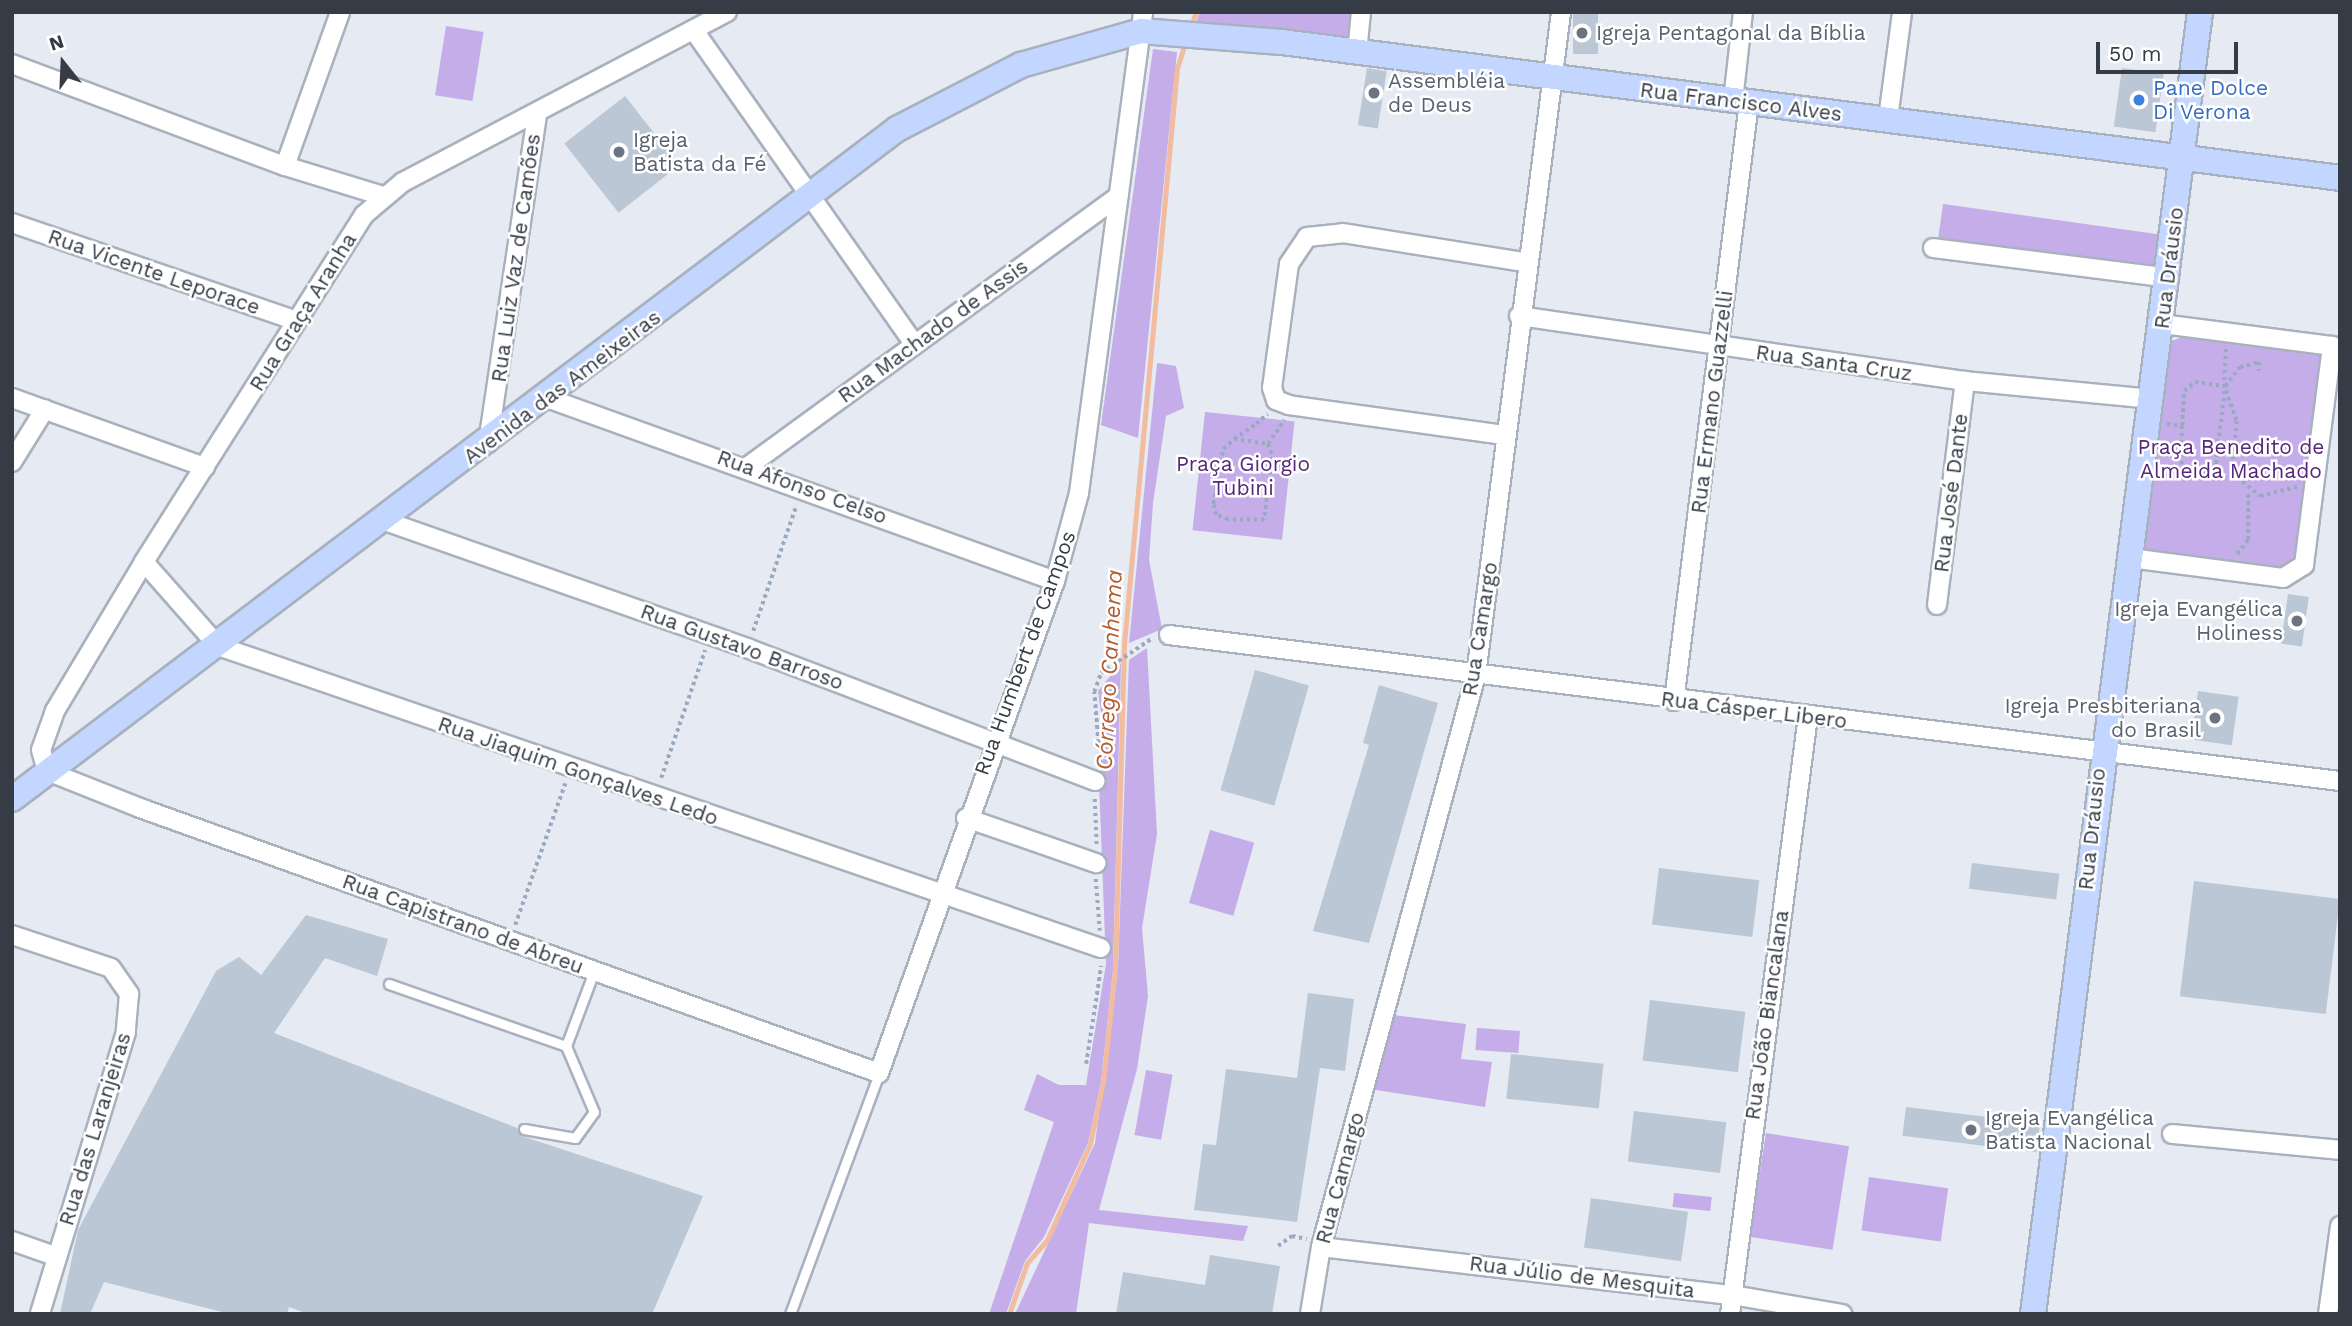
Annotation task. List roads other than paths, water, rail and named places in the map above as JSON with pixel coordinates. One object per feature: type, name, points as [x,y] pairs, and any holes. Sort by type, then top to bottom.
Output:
[{"type":"street","points":[[285,166],[340,12]]},
{"type":"street","name":"Rua Graça Aranha","points":[[47,771],[41,750],[55,712],[144,562],[296,321],[383,196],[695,32],[727,12]]},
{"type":"street","points":[[1357,53],[1361,12]]},
{"type":"street","name":"Rua Camargo","points":[[1310,1314],[1321,1247],[1476,675],[1525,262],[1554,80],[1561,12]]},
{"type":"street","name":"Rua Ermano Guazzelli","points":[[1674,701],[1719,347],[1741,102],[1743,12]]},
{"type":"street","points":[[1888,119],[1902,12]]},
{"type":"street","name":"Rua Dráusio","points":[[2033,1314],[2101,751],[2169,278],[2200,12]]},
{"type":"street","name":"Rua Francisco Alves","points":[[1142,21],[1166,32],[1282,42],[1554,80],[2183,155],[2340,178]]},
{"type":"street","name":"Rua Humbert de Campos","points":[[879,1073],[993,740],[1055,581],[1090,444],[1142,21]]},
{"type":"street","name":"Avenida das Ameixeiras","points":[[12,799],[385,521],[808,200],[897,129],[969,87],[1142,21]]},
{"type":"street","points":[[695,32],[808,200],[914,344]]},
{"type":"street","points":[[12,64],[285,166],[383,196]]},
{"type":"street","name":"Rua Luiz Vaz de Camões","points":[[488,443],[537,115]]},
{"type":"street","name":"Rua Machado de Assis","points":[[747,467],[1119,197]]},
{"type":"street","name":"Rua Vicente Leporace","points":[[12,223],[296,321]]},
{"type":"street","points":[[1504,435],[1282,403],[1272,388],[1289,264],[1307,237],[1343,233],[1525,262]]},
{"type":"street","points":[[1933,248],[2169,278]]},
{"type":"street","name":"Rua Santa Cruz","points":[[1519,316],[1719,347],[1965,380],[2149,411]]},
{"type":"street","points":[[2130,558],[2283,578],[2300,573],[2315,472],[2332,346],[2162,324]]},
{"type":"street","name":"Rua José Dante","points":[[1937,604],[1965,380]]},
{"type":"street","points":[[12,398],[205,467]]},
{"type":"street","name":"Rua Afonso Celso","points":[[547,398],[747,467],[1055,581]]},
{"type":"street","points":[[12,461],[45,409]]},
{"type":"street","name":"Rua Gustavo Barroso","points":[[385,521],[710,634],[1095,781]]},
{"type":"street","points":[[144,562],[218,646]]},
{"type":"street","name":"Rua Cásper Libero","points":[[1168,635],[1674,701],[2340,781]]},
{"type":"street","name":"Rua Jiaquim Gonçalves Ledo","points":[[218,646],[654,798],[1101,948]]},
{"type":"street","name":"Rua João Biancalana","points":[[1730,1314],[1808,716]]},
{"type":"street","name":"Rua Capistrano de Abreu","points":[[47,771],[879,1073]]},
{"type":"street","points":[[966,818],[1096,863]]},
{"type":"street","name":"Rua das Laranjeiras","points":[[12,935],[111,968],[129,994],[126,1032],[55,1256],[40,1314]]},
{"type":"street","points":[[2172,1134],[2340,1150]]},
{"type":"street","points":[[2328,1314],[2340,1226]]},
{"type":"street","points":[[12,1241],[55,1256]]},
{"type":"street","name":"Rua Júlio de Mesquita","points":[[1321,1247],[1732,1295],[1842,1314]]},
{"type":"lane","points":[[524,1129],[575,1138],[594,1112],[566,1045],[594,971]]},
{"type":"lane","points":[[389,984],[566,1045]]},
{"type":"lane","points":[[790,1314],[879,1073]]},
{"type":"waterway","name":"Córrego Canhema","points":[[1190,29],[1196,12]]},
{"type":"waterway","name":"Córrego Canhema","points":[[1009,1314],[1027,1263],[1047,1240],[1090,1144],[1103,1082],[1115,969],[1124,644],[1177,68],[1186,41]]},
{"type":"place","name":"Igreja Pentagonal da Bíblia","points":[[1582,33]]},
{"type":"place","name":"Assembléia de Deus","points":[[1374,93]]},
{"type":"place","name":"Pane Dolce Di Verona","points":[[2139,100]]},
{"type":"place","name":"Igreja Batista da Fé","points":[[619,152]]},
{"type":"place","name":"Igreja Evangélica Holiness","points":[[2297,621]]},
{"type":"place","name":"Igreja Presbiteriana do Brasil","points":[[2215,718]]},
{"type":"place","name":"Igreja Evangélica Batista Nacional","points":[[1971,1130]]},
{"type":"park label","name":"Praça Benedito de Almeida Machado","points":[[2231,459]]},
{"type":"park label","name":"Praça Giorgio Tubini","points":[[1243,476]]}]
